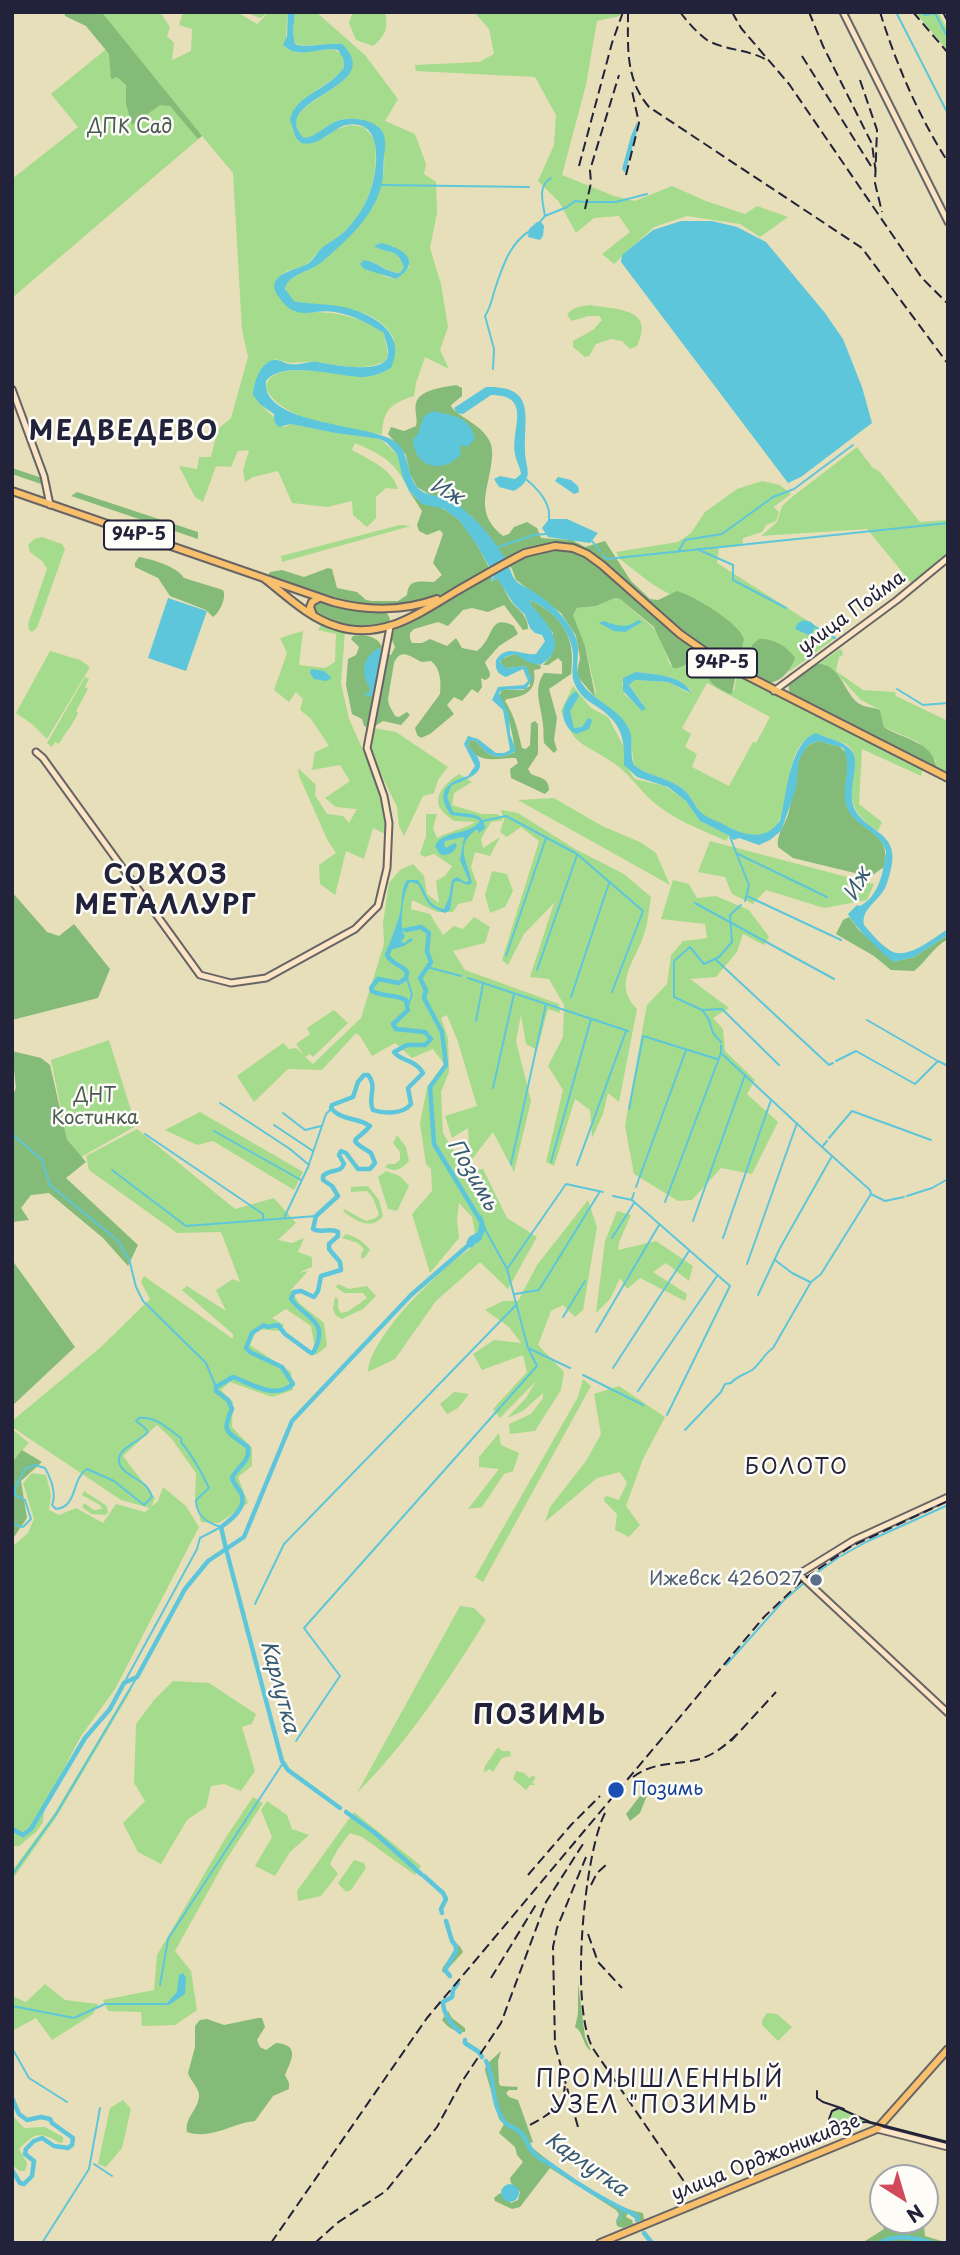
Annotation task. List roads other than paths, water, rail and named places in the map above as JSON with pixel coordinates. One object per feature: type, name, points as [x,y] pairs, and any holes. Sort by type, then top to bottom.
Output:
[{"type":"main road","name":"94Р-5","points":[[12,491],[319,598],[359,608],[393,608],[434,601],[458,590]]},
{"type":"main road","name":"94Р-5","points":[[265,579],[313,615],[347,629],[372,630],[406,621],[531,550],[545,547],[573,548],[603,565],[693,644],[720,662],[948,778]]},
{"type":"main road","points":[[313,615],[310,607],[312,601],[319,598]]},
{"type":"main road","points":[[390,627],[393,608]]},
{"type":"main road","points":[[877,2129],[948,2049]]},
{"type":"main road","name":"улица Орджоникидзе","points":[[600,2243],[877,2129]]},
{"type":"street","points":[[844,12],[948,222]]},
{"type":"street","points":[[12,388],[44,476],[50,505]]},
{"type":"street","name":"улица Пойма","points":[[774,691],[897,600],[948,558]]},
{"type":"street","points":[[36,752],[200,975],[231,983],[266,978],[355,929],[374,912],[380,902],[386,879],[390,829],[384,796],[367,751],[390,627]]},
{"type":"street","points":[[948,1497],[854,1540],[799,1574],[948,1713]]},
{"type":"street","name":"улица Орджоникидзе","points":[[877,2129],[948,2147]]},
{"type":"water","points":[[288,12],[295,12],[295,44],[342,44],[352,59],[350,72],[340,83],[300,113],[296,124],[304,138],[337,121],[356,119],[376,125],[384,135],[385,146],[382,183],[366,217],[331,254],[290,280],[285,289],[294,301],[343,307],[375,320],[391,335],[395,356],[391,368],[368,377],[285,371],[266,381],[269,396],[281,407],[299,416],[367,431],[397,443],[405,454],[412,479],[420,490],[450,499],[461,507],[493,541],[516,581],[546,601],[566,621],[577,640],[577,669],[580,680],[624,721],[630,733],[634,765],[683,789],[705,815],[746,834],[768,832],[780,820],[790,770],[807,738],[816,733],[850,749],[855,758],[852,795],[855,810],[886,839],[892,853],[887,884],[867,911],[864,925],[881,944],[895,953],[919,948],[948,929],[948,935],[914,957],[894,962],[869,940],[848,914],[857,905],[866,902],[876,890],[886,851],[878,838],[854,818],[846,805],[847,762],[843,748],[819,741],[808,745],[799,760],[796,789],[781,831],[759,845],[739,838],[733,840],[700,821],[686,801],[668,787],[637,777],[624,765],[623,740],[617,726],[607,714],[587,700],[575,685],[573,653],[564,628],[546,609],[530,600],[549,627],[555,643],[549,658],[540,665],[515,654],[500,662],[506,668],[526,666],[532,679],[526,689],[502,690],[499,693],[509,715],[510,734],[516,751],[504,756],[493,756],[476,741],[470,740],[468,746],[478,758],[479,770],[471,777],[451,786],[447,797],[453,812],[473,814],[484,822],[485,828],[479,833],[477,829],[470,835],[464,848],[472,883],[468,885],[454,882],[450,910],[445,913],[430,905],[418,884],[410,882],[404,898],[402,928],[411,930],[402,931],[405,936],[401,942],[405,943],[410,938],[413,940],[387,951],[399,918],[402,892],[407,880],[418,880],[433,905],[444,909],[452,880],[457,877],[465,882],[469,881],[460,860],[464,837],[445,841],[446,848],[455,843],[457,845],[453,852],[448,854],[440,854],[435,846],[444,837],[470,829],[480,821],[451,815],[444,800],[445,790],[449,785],[468,776],[475,766],[464,744],[468,736],[478,739],[496,753],[510,750],[503,710],[492,700],[498,687],[524,685],[528,681],[523,669],[506,677],[500,674],[496,669],[496,660],[510,651],[536,654],[545,641],[542,635],[530,628],[525,615],[513,603],[497,578],[491,582],[494,575],[459,520],[444,509],[422,504],[409,491],[397,454],[387,443],[380,439],[291,424],[278,427],[274,414],[253,395],[259,374],[269,361],[368,367],[385,361],[388,355],[384,333],[342,313],[305,313],[292,310],[278,296],[275,288],[279,277],[309,263],[354,221],[371,189],[376,168],[372,136],[367,129],[359,125],[343,126],[309,143],[301,143],[296,138],[290,120],[293,111],[298,104],[331,81],[344,67],[338,50],[303,53],[289,50],[283,45],[287,36]]},
{"type":"water","points":[[637,122],[638,128],[625,173],[622,169]]},
{"type":"water","points":[[681,221],[712,221],[737,227],[766,242],[843,339],[862,387],[872,423],[801,477],[788,483],[621,262],[622,255],[653,230]]},
{"type":"water","points":[[537,222],[544,226],[540,240],[528,237],[529,229]]},
{"type":"water","points":[[381,243],[397,248],[407,256],[408,267],[396,279],[364,269],[360,264],[364,260],[369,261],[400,273],[404,267],[401,260],[392,252],[374,246]]},
{"type":"water","points":[[486,387],[512,391],[524,404],[528,472],[525,482],[514,491],[499,487],[494,479],[500,476],[515,479],[521,474],[515,454],[517,415],[512,401],[504,396],[491,395],[463,414],[457,413],[454,408]]},
{"type":"water","points":[[433,411],[465,421],[473,431],[475,439],[467,447],[462,445],[461,454],[445,465],[430,465],[418,456],[414,448],[413,439],[418,434],[424,416]]},
{"type":"water","points":[[558,477],[571,480],[578,486],[579,492],[574,494],[555,481]]},
{"type":"water","points":[[549,519],[567,519],[598,533],[590,543],[548,537],[542,528]]},
{"type":"water","points":[[168,598],[207,611],[186,671],[148,658]]},
{"type":"water","points":[[638,620],[642,622],[625,632],[614,631],[599,623],[603,621],[625,626]]},
{"type":"water","points":[[804,620],[815,626],[811,636],[795,629],[798,623]]},
{"type":"water","points":[[379,648],[382,652],[373,695],[369,697],[363,693],[369,693],[370,688],[364,666],[369,656]]},
{"type":"water","points":[[311,669],[324,671],[332,678],[326,681],[314,679],[310,673]]},
{"type":"water","points":[[636,672],[675,679],[682,682],[691,693],[668,682],[635,680],[629,685],[646,709],[642,711],[623,691],[623,678]]},
{"type":"water","points":[[576,691],[579,696],[570,711],[574,728],[582,727],[588,718],[592,720],[589,729],[576,734],[566,725],[563,713],[567,701]]},
{"type":"water","points":[[481,1214],[486,1228],[481,1240],[471,1248],[466,1243],[469,1237],[478,1232]]},
{"type":"water","points":[[183,1973],[186,1978],[185,1994],[169,2005],[166,2004],[177,1992],[179,1975]]},
{"type":"water","points":[[510,2184],[516,2187],[519,2193],[516,2199],[510,2202],[504,2199],[501,2193],[504,2187]]},
{"type":"waterway","points":[[896,12],[948,114]]},
{"type":"waterway","points":[[922,12],[925,15],[935,13],[947,36]]},
{"type":"waterway","points":[[539,223],[545,216],[542,190],[551,178]]},
{"type":"waterway","points":[[382,185],[529,187]]},
{"type":"waterway","points":[[588,202],[616,202],[647,194]]},
{"type":"waterway","points":[[545,216],[575,201],[585,202]]},
{"type":"waterway","points":[[493,369],[494,349],[485,316],[508,256],[517,242],[530,231]]},
{"type":"waterway","points":[[679,550],[685,540],[722,534],[773,497],[794,489],[853,445]]},
{"type":"waterway","points":[[527,480],[546,502],[549,519]]},
{"type":"waterway","points":[[603,555],[607,559],[948,523]]},
{"type":"waterway","points":[[498,547],[534,535],[546,534]]},
{"type":"waterway","points":[[592,541],[600,551]]},
{"type":"waterway","points":[[697,549],[733,565],[733,580],[786,608]]},
{"type":"waterway","points":[[815,627],[835,638]]},
{"type":"waterway","points":[[897,689],[923,705],[948,703]]},
{"type":"waterway","points":[[483,821],[506,816],[577,854],[643,911],[612,992]]},
{"type":"waterway","points":[[730,837],[749,885],[745,901]]},
{"type":"waterway","points":[[506,956],[546,838]]},
{"type":"waterway","points":[[736,853],[827,897]]},
{"type":"waterway","points":[[537,970],[577,855]]},
{"type":"waterway","points":[[571,997],[609,883]]},
{"type":"waterway","points":[[747,896],[841,940]]},
{"type":"waterway","points":[[695,903],[834,979]]},
{"type":"waterway","points":[[741,905],[730,915],[732,942],[719,957],[704,964],[690,947],[674,961],[674,997],[702,1010],[722,1009],[779,1065]]},
{"type":"waterway","name":"Позимь","points":[[406,930],[421,927],[429,933],[427,951],[431,962],[420,978],[426,990],[424,998],[442,1032],[446,1065],[430,1087],[434,1144],[482,1223]]},
{"type":"waterway","name":"Позимь","points":[[12,1829],[23,1835],[31,1829],[85,1738],[110,1709],[124,1683],[137,1677],[185,1589],[208,1561],[226,1549],[221,1527],[237,1513],[242,1503],[243,1498],[232,1478],[245,1460],[248,1447],[228,1432],[227,1423],[232,1409],[228,1400],[216,1391],[216,1387],[233,1377],[271,1391],[286,1389],[293,1384],[282,1367],[246,1348],[252,1333],[264,1325],[278,1325],[285,1334],[311,1353],[318,1342],[318,1327],[291,1299],[294,1292],[301,1291],[314,1297],[321,1276],[341,1270],[340,1262],[329,1249],[329,1244],[338,1236],[338,1232],[313,1229],[316,1216],[338,1196],[332,1186],[323,1180],[323,1176],[342,1167],[344,1164],[339,1155],[341,1151],[346,1153],[358,1169],[370,1169],[375,1163],[371,1153],[356,1142],[370,1126],[340,1115],[331,1108],[332,1105],[353,1097],[358,1082],[364,1075],[368,1075],[372,1084],[373,1110],[404,1110],[411,1104],[408,1088],[423,1073],[416,1065],[394,1052],[407,1045],[425,1045],[431,1039],[425,1032],[396,1029],[393,1024],[408,1010],[406,1000],[372,991],[371,988],[378,979],[399,983],[406,978],[407,972],[387,955],[390,948]]},
{"type":"waterway","points":[[715,959],[829,1065],[833,1063]]},
{"type":"waterway","points":[[427,967],[461,976]]},
{"type":"waterway","points":[[406,975],[412,995],[408,1005]]},
{"type":"waterway","points":[[468,978],[628,1031]]},
{"type":"waterway","points":[[476,1021],[483,984]]},
{"type":"waterway","points":[[493,1088],[514,994]]},
{"type":"waterway","points":[[511,1164],[546,1004]]},
{"type":"waterway","points":[[703,1011],[713,1033],[721,1042]]},
{"type":"waterway","points":[[551,1162],[591,1019]]},
{"type":"waterway","points":[[867,1020],[936,1060]]},
{"type":"waterway","points":[[577,1165],[626,1031]]},
{"type":"waterway","points":[[629,1109],[643,1036],[717,1059]]},
{"type":"waterway","points":[[665,1202],[721,1053],[721,1045]]},
{"type":"waterway","points":[[636,1187],[686,1050]]},
{"type":"waterway","points":[[836,1061],[856,1051],[915,1084],[938,1061],[948,1066]]},
{"type":"waterway","points":[[721,1053],[822,1147],[827,1141]]},
{"type":"waterway","points":[[693,1221],[745,1075]]},
{"type":"waterway","points":[[723,1238],[771,1100]]},
{"type":"waterway","points":[[220,1103],[290,1149],[309,1165],[284,1218]]},
{"type":"waterway","points":[[309,1164],[326,1114],[331,1109]]},
{"type":"waterway","points":[[829,1138],[852,1111],[931,1140]]},
{"type":"waterway","points":[[283,1113],[305,1130],[321,1126]]},
{"type":"waterway","points":[[747,1264],[797,1123]]},
{"type":"waterway","points":[[274,1125],[313,1151]]},
{"type":"waterway","points":[[214,1131],[301,1180]]},
{"type":"waterway","points":[[12,1134],[42,1160],[50,1185],[117,1240],[129,1259],[136,1287],[143,1301],[206,1363],[216,1387]]},
{"type":"waterway","points":[[145,1134],[263,1214],[263,1220]]},
{"type":"waterway","points":[[822,1147],[870,1190],[871,1194],[885,1201],[904,1197]]},
{"type":"waterway","points":[[758,1295],[780,1248],[832,1156]]},
{"type":"waterway","points":[[112,1170],[186,1226],[316,1216]]},
{"type":"waterway","points":[[907,1196],[932,1188],[948,1179]]},
{"type":"waterway","points":[[507,1269],[566,1184],[603,1192]]},
{"type":"waterway","points":[[515,1294],[539,1290],[599,1193]]},
{"type":"waterway","points":[[632,1199],[634,1193]]},
{"type":"waterway","points":[[685,1430],[721,1392],[725,1384],[752,1370],[773,1348],[811,1282],[821,1274],[871,1194]]},
{"type":"waterway","points":[[613,1196],[632,1200],[730,1286],[667,1415]]},
{"type":"waterway","points":[[612,1238],[634,1203]]},
{"type":"waterway","points":[[596,1332],[659,1225]]},
{"type":"waterway","points":[[485,1229],[507,1269],[528,1348],[570,1368]]},
{"type":"waterway","name":"Позимь","points":[[340,1808],[288,1770],[282,1761],[226,1549],[244,1537],[292,1421],[411,1295],[471,1243]]},
{"type":"waterway","points":[[613,1368],[689,1251]]},
{"type":"waterway","points":[[775,1260],[810,1282]]},
{"type":"waterway","points":[[638,1391],[717,1276]]},
{"type":"waterway","points":[[563,1317],[585,1281]]},
{"type":"waterway","points":[[255,1604],[284,1544],[517,1304]]},
{"type":"waterway","points":[[296,1741],[340,1676],[304,1628],[537,1366],[528,1348]]},
{"type":"waterway","points":[[583,1375],[643,1405]]},
{"type":"waterway","name":"Позимь","points":[[12,1524],[23,1527],[31,1519],[25,1500],[15,1495],[15,1488],[25,1469],[35,1465],[45,1468],[47,1472],[54,1491],[52,1505],[56,1509],[68,1503],[78,1479],[87,1469],[114,1481],[144,1505],[152,1497],[149,1491],[142,1482],[123,1470],[119,1459],[124,1450],[148,1432],[136,1421],[145,1418],[162,1424],[182,1439],[181,1442],[209,1488],[196,1500],[196,1506],[207,1521],[221,1527]]},
{"type":"waterway","points":[[841,1556],[948,1505]]},
{"type":"waterway","points":[[124,1683],[197,1549],[200,1538],[221,1527]]},
{"type":"waterway","points":[[808,1579],[839,1557]]},
{"type":"waterway","points":[[726,1665],[784,1600],[804,1583]]},
{"type":"waterway","points":[[12,1875],[56,1814],[137,1677]]},
{"type":"waterway","points":[[160,1985],[168,1939],[283,1763]]},
{"type":"waterway","name":"Карлутка","points":[[346,1812],[375,1833],[421,1874]]},
{"type":"waterway","name":"Карлутка","points":[[424,1876],[446,1899],[442,1913]]},
{"type":"waterway","name":"Карлутка","points":[[446,1921],[456,1946],[445,1970],[450,1976]]},
{"type":"waterway","name":"Карлутка","points":[[458,1983],[452,1997],[443,2002],[448,2019],[460,2032]]},
{"type":"waterway","points":[[12,2006],[74,2018],[105,2004],[166,2004]]},
{"type":"waterway","name":"Карлутка","points":[[465,2040],[465,2043],[482,2057]]},
{"type":"waterway","points":[[12,2048],[29,2078],[67,2102]]},
{"type":"waterway","name":"Карлутка","points":[[486,2061],[497,2106],[506,2124],[523,2135],[540,2158],[584,2187],[637,2216],[637,2220]]},
{"type":"waterway","name":"Позимь","points":[[12,2098],[19,2114],[27,2120],[41,2117],[50,2119],[73,2138],[72,2145],[68,2148],[54,2146],[42,2138],[34,2141],[26,2149],[25,2154],[34,2161],[32,2176],[24,2184],[20,2183],[12,2170]]},
{"type":"waterway","points":[[42,2243],[89,2169],[100,2108]]},
{"type":"waterway","points":[[94,2164],[112,2176]]},
{"type":"waterway","points":[[619,2221],[622,2210]]},
{"type":"waterway","name":"Карлутка","points":[[644,2233],[652,2243]]},
{"type":"waterway","name":"Карлутка","points":[[879,2243],[899,2237],[933,2243]]},
{"type":"waterway","name":"Карлутка","points":[[911,2238],[914,2242]]},
{"type":"tram line","points":[[817,2091],[817,2098],[844,2109]]},
{"type":"tram line","points":[[948,2142],[870,2122],[839,2108],[832,2111],[829,2119],[831,2126],[839,2131],[867,2122],[948,2143]]},
{"type":"railway","points":[[579,166],[623,12]]},
{"type":"railway","points":[[628,12],[628,50],[632,74],[649,107],[862,248],[948,364]]},
{"type":"railway","points":[[680,12],[707,40],[765,59]]},
{"type":"railway","points":[[732,12],[741,28],[789,84],[922,278],[948,304]]},
{"type":"railway","points":[[809,12],[872,144],[876,174]]},
{"type":"railway","points":[[880,12],[909,90],[948,162]]},
{"type":"railway","points":[[913,12],[948,53]]},
{"type":"railway","points":[[943,12],[948,22]]},
{"type":"railway","points":[[802,56],[871,166]]},
{"type":"railway","points":[[585,209],[591,183],[590,170],[619,75]]},
{"type":"railway","points":[[860,80],[877,130],[875,183],[882,212]]},
{"type":"railway","points":[[626,175],[639,123],[632,91]]},
{"type":"railway","points":[[271,2243],[427,2018],[764,1617],[804,1579],[850,1547],[948,1501]]},
{"type":"railway","points":[[731,1741],[776,1692]]},
{"type":"railway","points":[[633,1777],[656,1766],[708,1756],[737,1734]]},
{"type":"railway","points":[[528,1875],[600,1796]]},
{"type":"railway","points":[[605,1813],[597,1833],[591,1862],[582,1933],[582,2003],[586,2031],[594,2050],[694,2196]]},
{"type":"railway","points":[[315,2243],[337,2223],[386,2191],[437,2127],[461,2083],[501,2023],[546,1902],[583,1844]]},
{"type":"railway","points":[[578,2127],[555,2045],[553,1947],[557,1928],[586,1857]]},
{"type":"railway","points":[[591,1885],[597,1873],[607,1864]]},
{"type":"railway","points":[[491,1978],[537,1903]]},
{"type":"railway","points":[[588,1934],[598,1962],[622,1988]]},
{"type":"railway","points":[[530,2125],[559,2104],[565,2083]]},
{"type":"place","name":"Ижевск 426027","points":[[816,1580]]},
{"type":"place","name":"Позимь","points":[[616,1790]]},
{"type":"district","name":"МЕДВЕДЕВО","points":[[124,433]]},
{"type":"district","name":"СОВХОЗ МЕТАЛЛУРГ","points":[[166,892]]},
{"type":"district","name":"БОЛОТО","points":[[797,1468]]},
{"type":"district","name":"ПОЗИМЬ","points":[[540,1717]]},
{"type":"district","name":"ПРОМЫШЛЕННЫЙ УЗЕЛ \"ПОЗИМЬ\"","points":[[660,2094]]},
{"type":"park label","name":"ДПК Сад","points":[[130,128]]},
{"type":"park label","name":"ДНТ Костинка","points":[[95,1108]]},
{"type":"water label","name":"Иж","points":[[446,492]]},
{"type":"water label","name":"Иж","points":[[858,885]]}]
